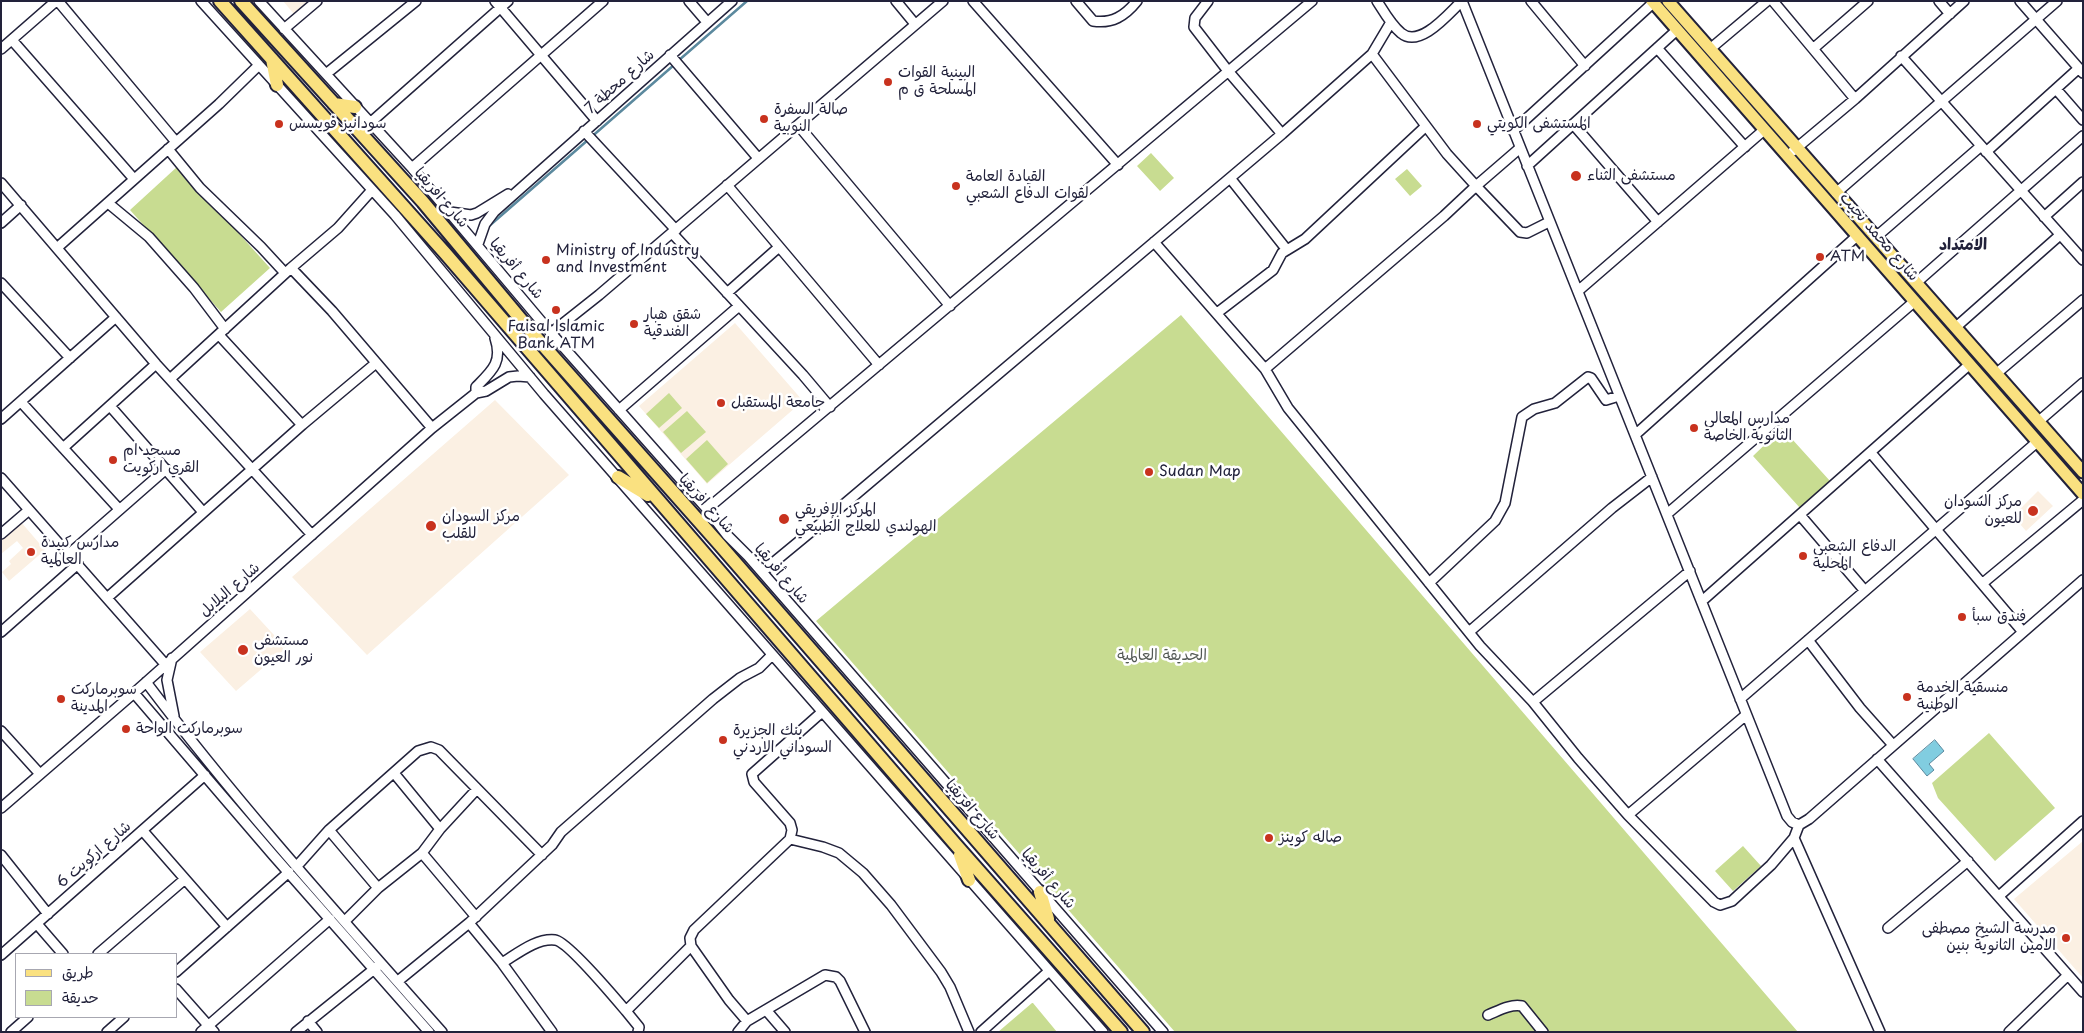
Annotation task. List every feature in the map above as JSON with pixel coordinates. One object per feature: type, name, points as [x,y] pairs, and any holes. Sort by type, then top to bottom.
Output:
[{"type":"highway","points":[[220,1],[445,253],[956,846],[1121,1032]]},
{"type":"highway","name":"شارع افريقيا","points":[[241,1],[423,202],[534,335],[724,540],[845,688],[1143,1032]]},
{"type":"highway","points":[[272,59],[277,85]]},
{"type":"highway","points":[[334,104],[355,107]]},
{"type":"highway","points":[[618,477],[660,502]]},
{"type":"highway","points":[[833,701],[845,688]]},
{"type":"highway","points":[[852,726],[860,705]]},
{"type":"highway","points":[[956,846],[969,880]]},
{"type":"highway","points":[[1040,892],[1049,924]]},
{"type":"main road","name":"شارع محمد نجيب","points":[[1668,1],[1836,193],[2081,467]]},
{"type":"main road","name":"شارع محمد نجيب","points":[[1652,2],[2083,494]]},
{"type":"street","points":[[1,49],[57,1],[176,142]]},
{"type":"street","points":[[201,1],[395,215],[530,377],[1103,1032]]},
{"type":"street","name":"شارع أفريقيا","points":[[259,1],[412,168],[478,244],[551,333],[707,509],[724,540],[762,572],[1163,1032]]},
{"type":"street","points":[[284,29],[317,1]]},
{"type":"street","points":[[326,74],[416,1]]},
{"type":"street","points":[[412,168],[604,1]]},
{"type":"street","points":[[689,1],[707,22]]},
{"type":"street","name":"شارع محطة 7","points":[[526,184],[732,1]]},
{"type":"street","points":[[896,1],[915,24]]},
{"type":"street","points":[[551,333],[599,295],[943,1]]},
{"type":"street","points":[[973,1],[1118,164]]},
{"type":"street","points":[[1076,1],[1093,22],[1105,23],[1118,18],[1131,9],[1137,1]]},
{"type":"street","points":[[1208,1],[1195,18],[1194,27],[1228,71],[1282,134]]},
{"type":"street","points":[[707,509],[1312,1]]},
{"type":"street","points":[[1377,1],[1401,33],[1413,38],[1422,36],[1462,1],[1512,131],[1787,816],[1792,822],[1799,825]]},
{"type":"street","points":[[1531,1],[1585,66]]},
{"type":"street","points":[[1710,49],[1767,1]]},
{"type":"street","points":[[1773,1],[1855,99]]},
{"type":"street","points":[[1814,48],[1868,1]]},
{"type":"street","points":[[1939,1],[1950,14]]},
{"type":"street","points":[[1786,156],[1855,99],[1964,1]]},
{"type":"street","points":[[1876,238],[2056,89],[2080,66],[2020,1]]},
{"type":"street","points":[[1836,193],[2057,1]]},
{"type":"street","points":[[1512,131],[1585,66],[1652,2]]},
{"type":"street","points":[[370,123],[501,3],[542,56],[597,120]]},
{"type":"street","points":[[762,572],[850,500],[1282,134],[1372,54],[1391,22]]},
{"type":"street","points":[[1527,166],[1677,30]]},
{"type":"street","points":[[12,40],[134,179]]},
{"type":"street","points":[[1657,48],[1745,147]]},
{"type":"street","points":[[1372,54],[1389,74],[1425,127],[1452,160],[1520,232],[1527,233],[1549,222]]},
{"type":"street","points":[[670,55],[758,158]]},
{"type":"street","points":[[1901,56],[2083,260]]},
{"type":"street","points":[[58,247],[219,104],[258,65]]},
{"type":"street","points":[[2056,89],[2083,120]]},
{"type":"street","points":[[1573,124],[1658,222]]},
{"type":"street","points":[[798,126],[950,306]]},
{"type":"street","points":[[1217,313],[1273,270],[1282,253],[1305,239],[1425,127]]},
{"type":"street","points":[[1578,292],[1764,130]]},
{"type":"street","points":[[584,132],[830,407]]},
{"type":"street","points":[[1917,282],[2083,136]]},
{"type":"street","points":[[1265,369],[1444,216],[1520,148]]},
{"type":"street","points":[[168,149],[200,188],[332,311],[432,428]]},
{"type":"street","points":[[1230,178],[1287,250]]},
{"type":"street","points":[[2044,217],[2083,182]]},
{"type":"street","points":[[1,183],[58,247],[156,364],[312,536]]},
{"type":"street","points":[[450,212],[471,215],[477,213],[526,184]]},
{"type":"street","points":[[478,244],[487,220],[526,184]]},
{"type":"street","points":[[727,186],[879,365]]},
{"type":"street","points":[[170,379],[288,270],[338,228],[372,190]]},
{"type":"street","points":[[108,203],[149,237],[194,288],[222,332],[302,425]]},
{"type":"street","points":[[1,223],[21,206]]},
{"type":"street","points":[[1956,327],[2060,235]]},
{"type":"street","points":[[1635,435],[1857,236]]},
{"type":"street","points":[[1154,242],[1265,369],[1288,408],[1469,632],[1533,702],[1578,758],[1628,814],[1714,902],[1720,904],[1732,901],[1771,865],[1794,838],[1799,825],[1809,819],[2083,580]]},
{"type":"street","points":[[727,293],[779,247]]},
{"type":"street","points":[[1,283],[70,358]]},
{"type":"street","points":[[1997,373],[2083,300]]},
{"type":"street","points":[[1667,514],[1915,301]]},
{"type":"street","points":[[619,410],[739,306]]},
{"type":"street","points":[[1,420],[116,317]]},
{"type":"street","name":"شارع البلابل","points":[[476,392],[476,386],[491,373],[497,359],[497,343],[493,333]]},
{"type":"street","points":[[63,448],[156,364]]},
{"type":"street","points":[[107,598],[302,425],[376,364]]},
{"type":"street","points":[[1702,601],[1970,364]]},
{"type":"street","name":"شارع البلابل","points":[[1,808],[134,693],[432,428],[476,392],[486,391],[509,378],[530,377]]},
{"type":"street","points":[[1429,583],[1496,521],[1500,515],[1505,504],[1522,417],[1534,409],[1555,403],[1588,377],[1591,378],[1606,400],[1619,396]]},
{"type":"street","points":[[2039,421],[2083,383]]},
{"type":"street","points":[[21,402],[119,509]]},
{"type":"street","points":[[110,406],[203,512]]},
{"type":"street","points":[[1740,699],[2037,442]]},
{"type":"street","points":[[1871,453],[2023,632]]},
{"type":"street","points":[[69,554],[166,469]]},
{"type":"street","points":[[1469,632],[1612,508],[1652,477]]},
{"type":"street","points":[[1,478],[107,598],[169,661],[167,680],[174,719]]},
{"type":"street","points":[[1983,583],[2083,500]]},
{"type":"street","points":[[1,534],[30,510]]},
{"type":"street","points":[[1800,515],[1864,590]]},
{"type":"street","points":[[1,632],[78,564]]},
{"type":"street","points":[[1533,702],[1690,571]]},
{"type":"street","points":[[1808,640],[1860,708],[1893,745]]},
{"type":"street","points":[[398,981],[473,920],[542,855],[561,832],[646,757],[720,694],[740,678],[759,668],[772,655]]},
{"type":"street","points":[[146,682],[174,719],[345,921],[377,966],[429,1032]]},
{"type":"street","points":[[134,693],[330,919],[377,966],[398,981],[442,1032]]},
{"type":"street","points":[[747,1021],[729,1000],[691,946],[690,938],[694,930],[790,839],[792,830],[790,823],[754,782],[752,774],[822,712]]},
{"type":"street","points":[[1628,814],[1746,715]]},
{"type":"street","points":[[1,731],[40,774]]},
{"type":"street","points":[[297,866],[328,830],[423,748],[439,750],[542,855]]},
{"type":"street","points":[[1877,759],[2083,992]]},
{"type":"street","points":[[394,774],[440,829]]},
{"type":"street","name":"شارع اركويت 6","points":[[1,956],[205,775]]},
{"type":"street","points":[[345,921],[378,888],[422,853],[440,829],[477,789]]},
{"type":"street","points":[[1999,896],[2083,821]]},
{"type":"street","points":[[328,830],[378,888]]},
{"type":"street","points":[[143,831],[227,926]]},
{"type":"street","points":[[1794,838],[1880,1032]]},
{"type":"street","points":[[790,839],[839,853],[863,872],[891,905],[941,972],[950,987],[968,1032]]},
{"type":"street","points":[[422,853],[473,920],[552,1032]]},
{"type":"street","points":[[1,855],[48,914]]},
{"type":"street","points":[[1888,928],[1968,861]]},
{"type":"street","points":[[178,970],[289,872]]},
{"type":"street","points":[[99,953],[185,879]]},
{"type":"street","points":[[201,1032],[211,1028],[330,919]]},
{"type":"street","points":[[37,924],[62,953]]},
{"type":"street","points":[[502,963],[538,943],[555,940],[562,943],[581,959],[591,973],[626,1011],[639,1027],[638,1032]]},
{"type":"street","points":[[626,1011],[691,946]]},
{"type":"street","points":[[296,1032],[377,966]]},
{"type":"street","points":[[981,1032],[1049,970]]},
{"type":"street","points":[[738,1032],[747,1021],[826,975],[831,975],[840,981],[865,1032]]},
{"type":"street","points":[[2009,1032],[2068,975]]},
{"type":"street","points":[[178,991],[211,1028]]},
{"type":"street","points":[[1488,1015],[1506,1007],[1522,1006],[1543,1032]]},
{"type":"street","points":[[766,1010],[785,1032]]},
{"type":"street","points":[[11,1032],[27,1018]]},
{"type":"street","points":[[107,1032],[121,1018]]},
{"type":"street","points":[[308,1021],[317,1032]]},
{"type":"shaded area","points":[[283,1],[310,1],[294,14]]},
{"type":"shaded area","name":"جامعة المستقبل","points":[[735,323],[803,401],[707,484],[639,406]]},
{"type":"shaded area","name":"مركز السودان للقلب","points":[[495,400],[569,475],[367,655],[292,577]]},
{"type":"shaded area","name":"مركز السودان للعيون","points":[[2038,491],[2053,506],[2026,531],[2013,516]]},
{"type":"shaded area","name":"مدارس كبيدة العالمية","points":[[21,522],[45,550],[9,581],[2,572],[11,564],[9,561],[23,548],[17,541],[1,554],[1,539]]},
{"type":"shaded area","name":"مستشفى نور العيون","points":[[250,609],[286,648],[236,691],[200,652]]},
{"type":"shaded area","name":"مدرسة الشيخ مصطفى الامين الثانوية بنين","points":[[2083,841],[2083,978],[2014,899]]},
{"type":"green space","points":[[1151,153],[1174,178],[1160,191],[1137,166]]},
{"type":"green space","points":[[178,166],[270,268],[221,312],[130,210]]},
{"type":"green space","points":[[1407,169],[1422,186],[1410,196],[1395,179]]},
{"type":"green space","name":"الحديقة العالمية","points":[[1181,315],[1798,1032],[1175,1032],[816,621]]},
{"type":"green space","points":[[669,393],[682,408],[659,428],[646,414]]},
{"type":"green space","points":[[687,411],[706,432],[681,453],[663,432]]},
{"type":"green space","points":[[1782,428],[1830,481],[1800,508],[1753,456]]},
{"type":"green space","points":[[707,440],[728,464],[707,483],[686,459]]},
{"type":"green space","points":[[1989,733],[2055,808],[1995,861],[1938,798],[1932,783]]},
{"type":"green space","points":[[1743,846],[1761,866],[1733,891],[1715,871]]},
{"type":"green space","points":[[1032,1003],[1057,1032],[998,1032]]},
{"type":"water","points":[[1935,740],[1944,751],[1929,764],[1934,770],[1927,776],[1913,759]]},
{"type":"waterway","points":[[678,61],[747,1]]},
{"type":"waterway","points":[[488,227],[674,65]]},
{"type":"place","name":"البينية القوات المسلحة ق م","points":[[888,82]]},
{"type":"place","name":"صالة السفرة النوبية","points":[[764,119]]},
{"type":"place","name":"سودانيز فويسس","points":[[279,124]]},
{"type":"place","name":"المستشفى الكويتي","points":[[1477,124]]},
{"type":"place","name":"مستشفى الثناء","points":[[1576,176]]},
{"type":"place","name":"القيادة العامة لقوات الدفاع الشعبي","points":[[956,186]]},
{"type":"place","name":"ATM","points":[[1820,257]]},
{"type":"place","name":"Ministry of Industry and Investment","points":[[546,260]]},
{"type":"place","name":"Faisal Islamic Bank ATM","points":[[556,310]]},
{"type":"place","name":"شقق هبار الفندقية","points":[[634,324]]},
{"type":"place","name":"جامعة المستقبل","points":[[721,403]]},
{"type":"place","name":"مدارس المعالي الثانوية الخاصة","points":[[1694,428]]},
{"type":"place","name":"مسجد ام القري اركويت","points":[[113,460]]},
{"type":"place","name":"Sudan Map","points":[[1149,472]]},
{"type":"place","name":"مركز السودان للعيون","points":[[2033,511]]},
{"type":"place","name":"المركز الإفريقي الهولندي للعلاج الطبيعي","points":[[784,519]]},
{"type":"place","name":"مركز السودان للقلب","points":[[431,526]]},
{"type":"place","name":"مدارس كبيدة العالمية","points":[[31,552]]},
{"type":"place","name":"الدفاع الشعبي المحلية","points":[[1803,556]]},
{"type":"place","name":"فندق سبأ","points":[[1962,617]]},
{"type":"place","name":"مستشفى نور العيون","points":[[243,650]]},
{"type":"place","name":"منسقية الخدمة الوطنية","points":[[1907,697]]},
{"type":"place","name":"سوبرماركت المدينة","points":[[61,699]]},
{"type":"place","name":"سوبرماركت الواحة","points":[[126,729]]},
{"type":"place","name":"بنك الجزيرة السوداني الاردني","points":[[723,740]]},
{"type":"place","name":"صاله كوينز","points":[[1269,838]]},
{"type":"place","name":"مدرسة الشيخ مصطفى الامين الثانوية بنين","points":[[2066,938]]},
{"type":"district","name":"الامتداد","points":[[1963,246]]}]
